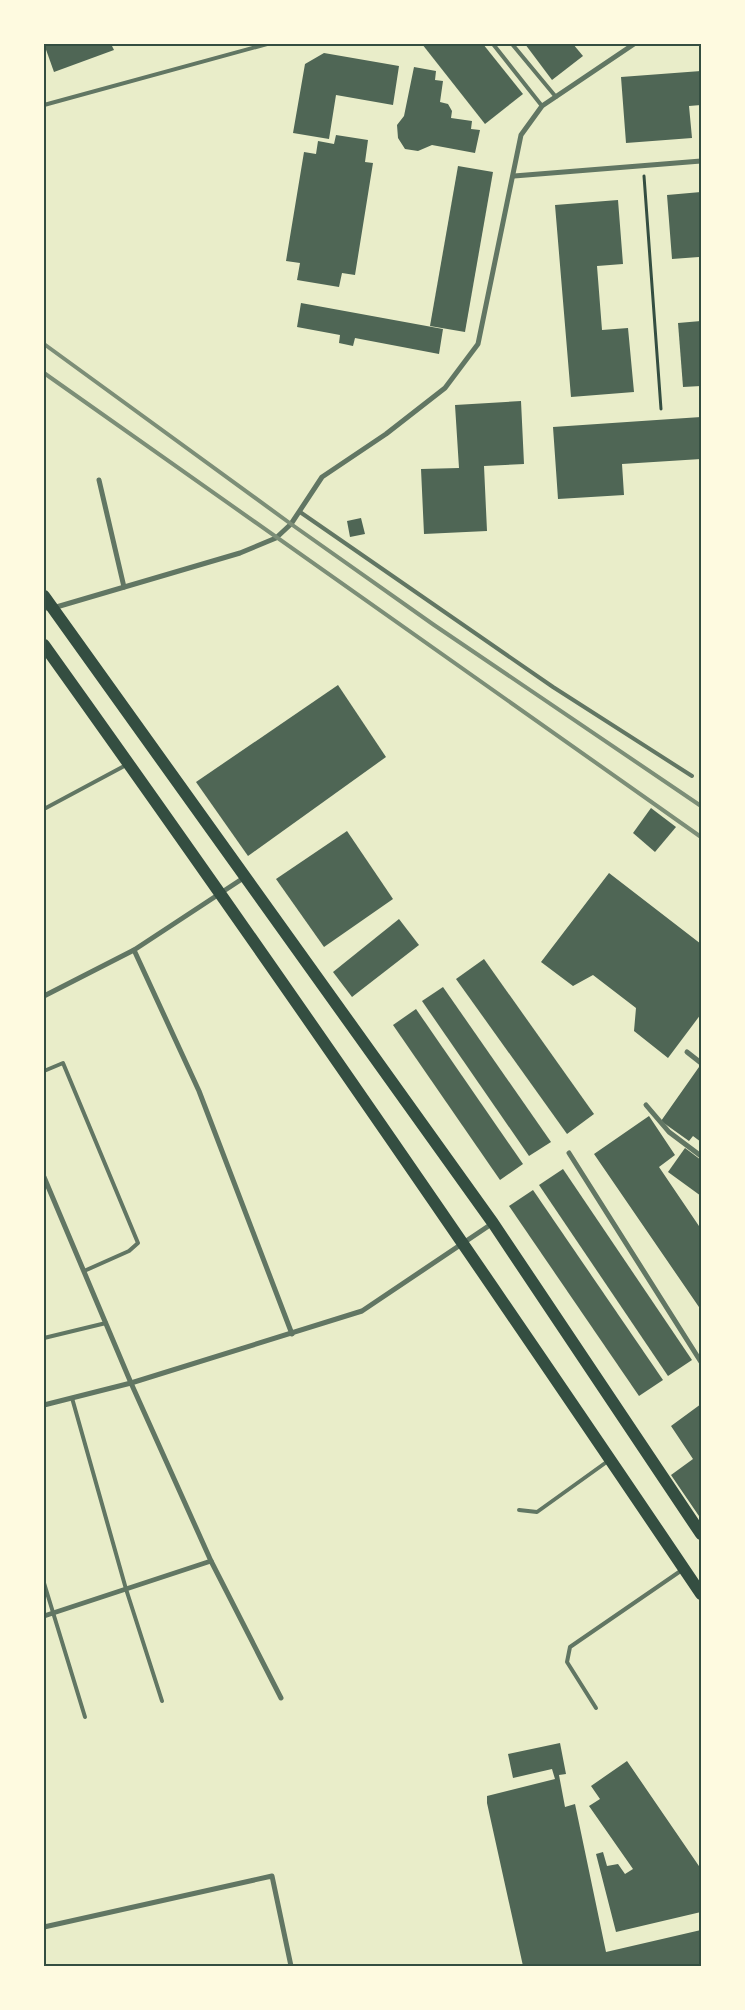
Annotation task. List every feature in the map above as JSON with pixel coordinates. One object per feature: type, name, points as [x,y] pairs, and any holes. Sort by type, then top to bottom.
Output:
[{"type":"main road","points":[[44,596],[48,608],[245,877],[493,1223],[701,1534]]},
{"type":"main road","points":[[44,645],[464,1242],[701,1594]]},
{"type":"street","points":[[48,608],[240,553],[276,538],[300,512],[322,477],[386,434],[444,388],[478,344],[521,135],[542,106],[634,44]]},
{"type":"street","points":[[514,176],[701,161]]},
{"type":"street","points":[[99,480],[124,587]]},
{"type":"street","points":[[44,996],[134,950],[245,877]]},
{"type":"street","points":[[134,950],[199,1091],[292,1334]]},
{"type":"street","points":[[687,1052],[701,1063]]},
{"type":"street","points":[[646,1105],[669,1132],[701,1156]]},
{"type":"street","points":[[569,1153],[701,1362]]},
{"type":"street","points":[[44,1178],[131,1383],[211,1561],[282,1698]]},
{"type":"street","points":[[44,1405],[131,1383],[362,1311],[493,1223]]},
{"type":"street","points":[[44,1616],[211,1561]]},
{"type":"street","points":[[44,1927],[272,1876],[291,1966]]},
{"type":"lane","points":[[44,105],[267,44]]},
{"type":"lane","points":[[493,44],[542,106]]},
{"type":"lane","points":[[512,44],[556,97]]},
{"type":"lane","points":[[300,512],[545,682],[692,776]]},
{"type":"lane","points":[[44,809],[128,764]]},
{"type":"lane","points":[[44,1071],[63,1063],[138,1243],[129,1251],[84,1271]]},
{"type":"lane","points":[[44,1338],[106,1323]]},
{"type":"lane","points":[[72,1398],[126,1589],[162,1701]]},
{"type":"lane","points":[[520,1510],[537,1512],[610,1460]]},
{"type":"lane","points":[[596,1708],[567,1662],[570,1647],[684,1569]]},
{"type":"lane","points":[[44,1582],[86,1717]]},
{"type":"path","points":[[643,166],[661,409]]},
{"type":"building","points":[[44,44],[111,44],[114,50],[54,72]]},
{"type":"building","points":[[422,44],[483,44],[523,94],[485,124]]},
{"type":"building","points":[[525,44],[573,44],[583,56],[552,80]]},
{"type":"building","points":[[324,53],[399,66],[393,105],[336,95],[329,139],[293,133],[305,64]]},
{"type":"building","points":[[414,67],[436,71],[435,80],[443,81],[440,102],[448,104],[452,111],[451,118],[472,121],[471,129],[480,130],[475,153],[432,145],[418,151],[405,149],[398,138],[397,125],[404,116]]},
{"type":"building","points":[[701,71],[701,105],[689,106],[692,138],[626,143],[621,77]]},
{"type":"building","points":[[336,135],[368,140],[365,162],[373,163],[355,275],[342,273],[339,287],[297,280],[300,263],[286,261],[304,152],[316,154],[318,141],[334,144]]},
{"type":"building","points":[[458,166],[493,172],[465,332],[430,326]]},
{"type":"building","points":[[701,192],[700,272],[699,257],[672,259],[667,195]]},
{"type":"building","points":[[618,200],[623,264],[597,266],[602,330],[628,328],[634,392],[571,397],[555,205]]},
{"type":"building","points":[[301,303],[443,329],[439,354],[355,338],[353,346],[339,343],[340,335],[297,327]]},
{"type":"building","points":[[701,321],[701,386],[683,387],[678,323]]},
{"type":"building","points":[[521,401],[524,464],[484,466],[487,531],[424,534],[421,469],[459,468],[455,405]]},
{"type":"building","points":[[701,417],[701,459],[622,464],[624,495],[558,499],[553,427]]},
{"type":"building","points":[[361,518],[365,534],[350,537],[347,521]]},
{"type":"building","points":[[338,685],[386,757],[248,856],[196,782]]},
{"type":"building","points":[[651,808],[676,827],[655,852],[633,833]]},
{"type":"building","points":[[347,831],[393,899],[324,947],[276,879]]},
{"type":"building","points":[[609,873],[701,944],[701,1014],[668,1058],[634,1031],[636,1008],[593,975],[573,986],[541,962]]},
{"type":"building","points":[[399,919],[419,945],[352,997],[333,972]]},
{"type":"building","points":[[484,959],[594,1114],[567,1134],[456,979]]},
{"type":"building","points":[[443,987],[551,1142],[529,1156],[422,1001]]},
{"type":"building","points":[[416,1009],[523,1164],[500,1180],[393,1025]]},
{"type":"building","points":[[699,1067],[701,1069],[701,1142],[693,1136],[689,1141],[661,1121]]},
{"type":"building","points":[[649,1116],[675,1155],[659,1167],[701,1229],[701,1310],[594,1154]]},
{"type":"building","points":[[685,1148],[701,1160],[701,1196],[668,1172]]},
{"type":"building","points":[[563,1169],[692,1360],[668,1376],[539,1185]]},
{"type":"building","points":[[533,1190],[663,1380],[639,1396],[509,1206]]},
{"type":"building","points":[[701,1404],[701,1519],[671,1475],[693,1459],[671,1426]]},
{"type":"building","points":[[560,1743],[566,1774],[559,1775],[565,1807],[575,1804],[606,1952],[701,1930],[701,1966],[523,1966],[487,1796],[555,1779],[552,1769],[513,1778],[508,1754]]},
{"type":"building","points":[[627,1761],[701,1869],[701,1912],[616,1932],[596,1854],[603,1852],[607,1866],[618,1864],[625,1874],[633,1869],[589,1806],[600,1799],[591,1786]]},
{"type":"railway","points":[[44,344],[291,524],[434,625],[701,806]]},
{"type":"railway","points":[[44,373],[701,837]]}]
